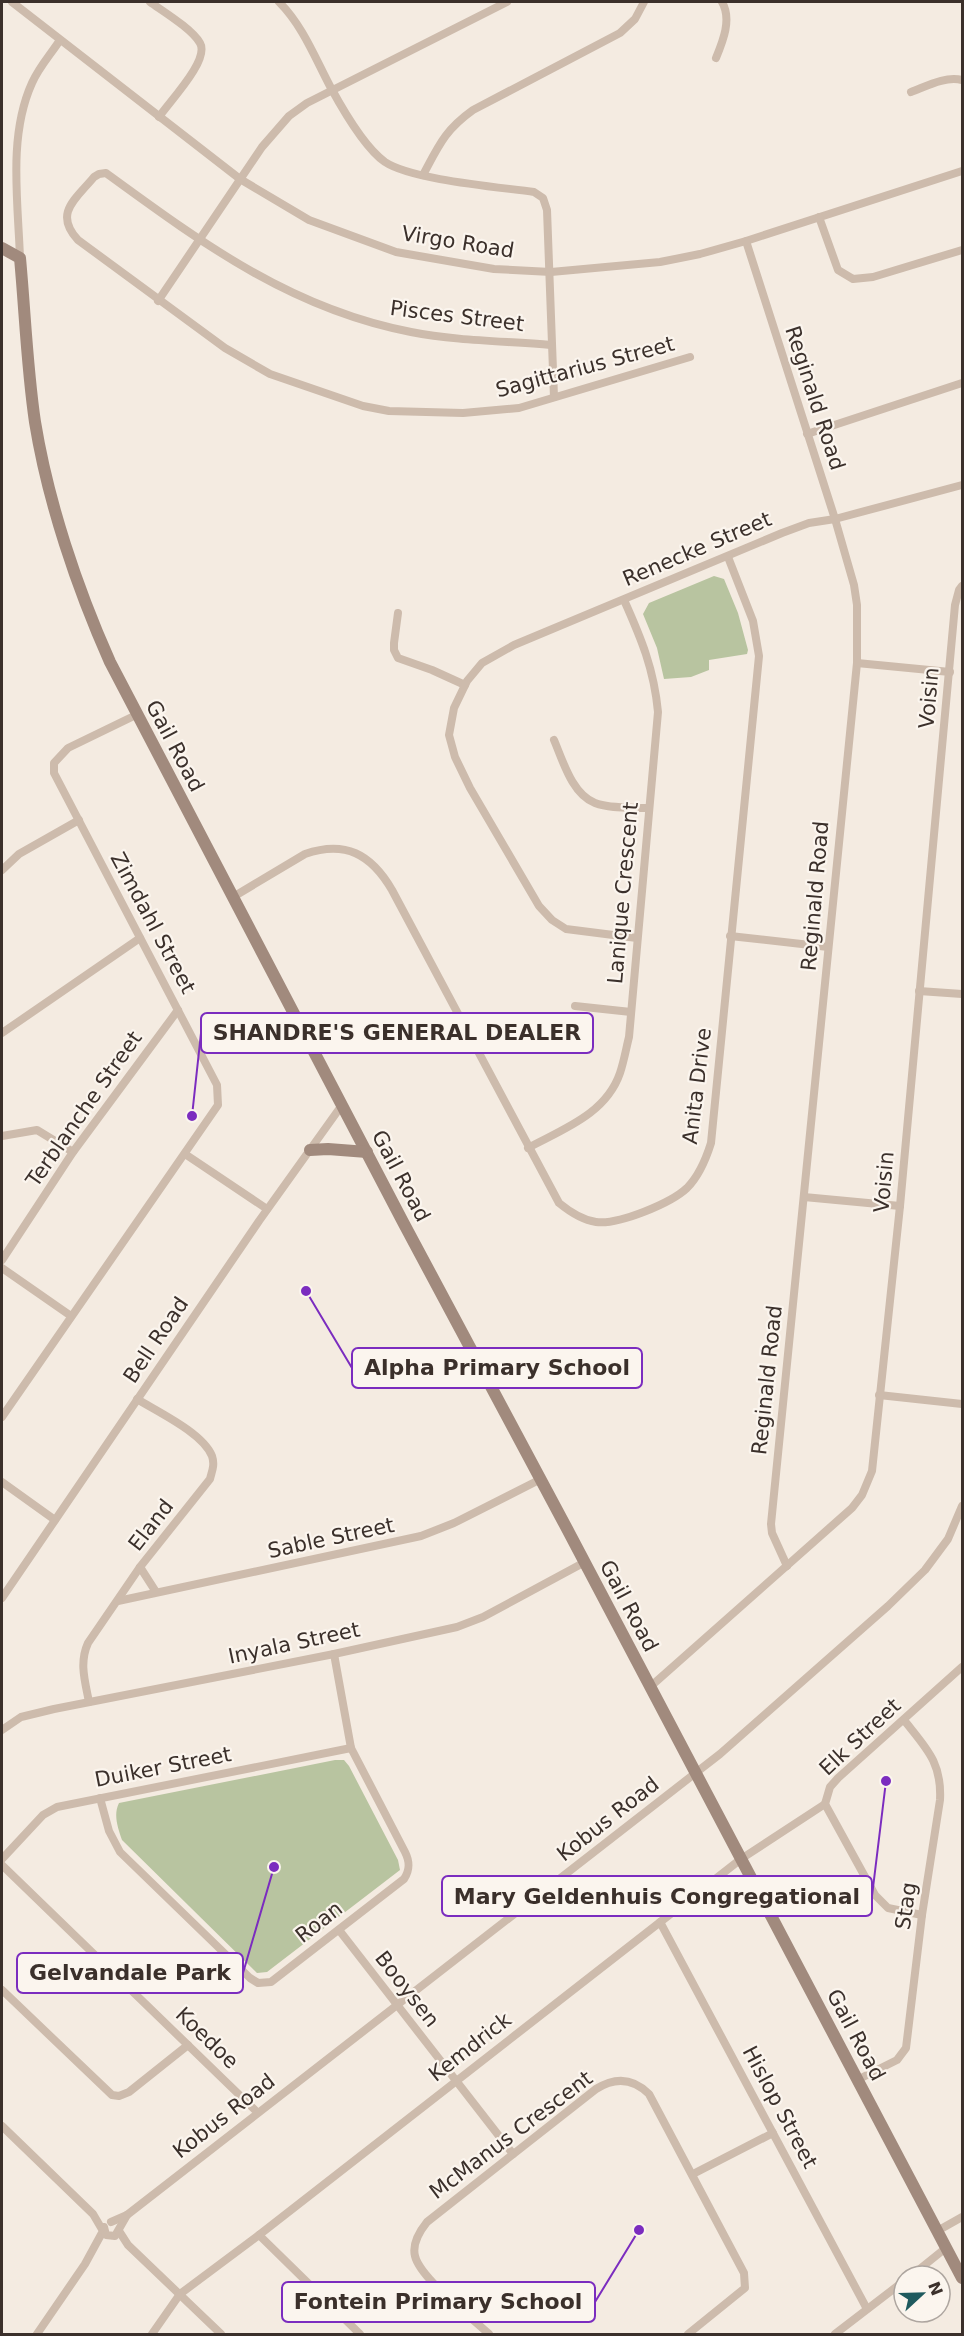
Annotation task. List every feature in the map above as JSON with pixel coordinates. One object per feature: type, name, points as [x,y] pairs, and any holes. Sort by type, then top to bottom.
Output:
[{"type":"street","name":"Virgo Road","points":[[12,2],[240,179],[309,220],[396,252],[494,269],[551,272],[660,262],[746,241],[963,171]]},
{"type":"street","points":[[150,2],[194,35],[200,42],[202,50],[198,64],[159,117]]},
{"type":"street","points":[[279,2],[291,13],[332,90],[357,129],[378,156],[387,163],[423,175],[534,192],[540,195],[547,210],[554,397]]},
{"type":"street","points":[[158,301],[262,147],[289,116],[332,90],[507,2]]},
{"type":"street","points":[[423,175],[441,140],[458,121],[473,110],[620,33],[635,19],[644,2]]},
{"type":"street","points":[[716,58],[726,24],[726,11],[722,2]]},
{"type":"street","name":"Gail Road","points":[[60,40],[33,82],[22,115],[17,181],[20,258],[35,421],[46,471],[92,623],[136,715],[963,2278]]},
{"type":"street","points":[[911,92],[938,82],[963,80]]},
{"type":"street","name":"Sagittarius Street","points":[[198,240],[106,173],[94,177],[71,204],[65,220],[70,232],[82,244],[225,348],[270,374],[363,406],[408,412],[500,411],[519,408],[690,357]]},
{"type":"street","points":[[819,217],[838,270],[853,279],[873,277],[963,250]]},
{"type":"street","name":"Pisces Street","points":[[198,240],[262,278],[310,302],[346,315],[410,332],[551,345]]},
{"type":"street","name":"Reginald Road","points":[[746,241],[836,519],[854,585],[857,605],[857,663],[771,1524],[772,1533],[787,1566]]},
{"type":"street","points":[[2,248],[20,258]]},
{"type":"street","points":[[807,434],[963,383]]},
{"type":"street","name":"Renecke Street","points":[[637,938],[566,929],[552,920],[539,906],[455,758],[449,735],[454,708],[475,670],[490,657],[809,523],[836,519],[963,485]]},
{"type":"street","name":"Anita Drive","points":[[233,897],[304,854],[317,850],[345,850],[360,854],[383,874],[559,1203],[582,1218],[596,1222],[608,1222],[665,1203],[688,1187],[705,1161],[711,1143],[759,656],[753,621],[729,557]]},
{"type":"street","name":"Voisin","points":[[650,1687],[845,1515],[862,1495],[872,1471],[900,1206],[955,605],[959,590],[963,586]]},
{"type":"street","name":"Lanique Crescent","points":[[528,1148],[592,1113],[611,1092],[620,1074],[629,1037],[647,808],[658,712],[656,689],[648,656],[624,600]]},
{"type":"street","points":[[398,613],[394,643],[394,650],[398,658],[465,686]]},
{"type":"street","points":[[857,663],[950,672]]},
{"type":"street","name":"Zimdahl Street","points":[[2,1417],[218,1105],[217,1085],[54,773],[54,763],[68,748],[136,715]]},
{"type":"street","points":[[554,740],[568,772],[586,798],[595,803],[610,806],[647,808]]},
{"type":"street","points":[[2,870],[19,854],[79,820]]},
{"type":"street","points":[[730,936],[828,947]]},
{"type":"street","points":[[2,1033],[140,938]]},
{"type":"street","points":[[919,991],[963,994]]},
{"type":"street","points":[[575,1006],[631,1012]]},
{"type":"street","name":"Terblanche Street","points":[[2,1260],[73,1152],[178,1010]]},
{"type":"street","name":"Bell Road","points":[[2,1598],[267,1209],[342,1105]]},
{"type":"street","points":[[2,1136],[37,1130],[73,1152]]},
{"type":"street","points":[[310,1150],[367,1152]]},
{"type":"street","points":[[185,1154],[267,1209]]},
{"type":"street","points":[[804,1197],[900,1206]]},
{"type":"street","points":[[2,1268],[71,1316]]},
{"type":"street","points":[[879,1395],[963,1404]]},
{"type":"street","name":"Eland","points":[[89,1701],[82,1668],[85,1651],[140,1567],[210,1479],[214,1463],[207,1447],[196,1436],[137,1398]]},
{"type":"street","name":"Sable Street","points":[[118,1600],[400,1542],[435,1532],[540,1479]]},
{"type":"street","points":[[2,1482],[55,1520]]},
{"type":"street","name":"Kobus Road","points":[[37,2334],[94,2248],[127,2214],[696,1774],[926,1570],[948,1539],[963,1506]]},
{"type":"street","name":"Inyala Street","points":[[2,1730],[21,1717],[89,1701],[334,1654],[471,1622],[585,1562]]},
{"type":"street","points":[[140,1567],[156,1592]]},
{"type":"street","name":"Roan","points":[[100,1798],[109,1832],[120,1852],[250,1978],[258,1983],[271,1982],[404,1879],[409,1864],[351,1748],[334,1654]]},
{"type":"street","name":"Elk Street","points":[[922,1915],[888,1908],[875,1895],[825,1804],[830,1786],[838,1778],[963,1667]]},
{"type":"street","name":"Stag","points":[[857,2080],[897,2061],[906,2048],[940,1785],[939,1773],[930,1753],[904,1720]]},
{"type":"street","name":"Duiker Street","points":[[2,1859],[43,1815],[57,1807],[351,1748]]},
{"type":"street","name":"Kemdrick","points":[[152,2334],[180,2294],[741,1859],[825,1804]]},
{"type":"street","name":"Koedoe","points":[[2,1865],[257,2112]]},
{"type":"street","name":"Hislop Street","points":[[660,1922],[867,2309]]},
{"type":"street","name":"Booysen","points":[[339,1930],[513,2154]]},
{"type":"street","points":[[2,1990],[112,2095],[119,2096],[129,2092],[188,2045]]},
{"type":"street","name":"McManus Crescent","points":[[487,2334],[425,2274],[415,2255],[415,2244],[420,2230],[427,2222],[596,2090],[605,2084],[621,2080],[638,2084],[649,2094],[742,2267],[745,2288],[688,2334]]},
{"type":"street","points":[[2,2127],[221,2334]]},
{"type":"street","points":[[693,2174],[772,2133]]},
{"type":"street","points":[[939,2230],[963,2217]]},
{"type":"street","points":[[259,2235],[360,2334]]},
{"type":"street","points":[[925,2264],[947,2247]]},
{"type":"street","points":[[835,2334],[892,2290]]},
{"type":"green space","points":[[714,576],[724,579],[738,613],[748,650],[747,654],[709,660],[709,670],[691,677],[664,679],[657,648],[643,614],[649,603]]},
{"type":"green space","points":[[344,1760],[349,1766],[398,1860],[400,1870],[267,1972],[257,1973],[122,1840],[116,1817],[119,1803]]},
{"type":"place","name":"SHANDRE'S GENERAL DEALER","points":[[192,1116]]},
{"type":"place","name":"Alpha Primary School","points":[[306,1291]]},
{"type":"place","name":"Mary Geldenhuis Congregational","points":[[886,1781]]},
{"type":"place","name":"Gelvandale Park","points":[[274,1867]]},
{"type":"place","name":"Fontein Primary School","points":[[639,2230]]}]
